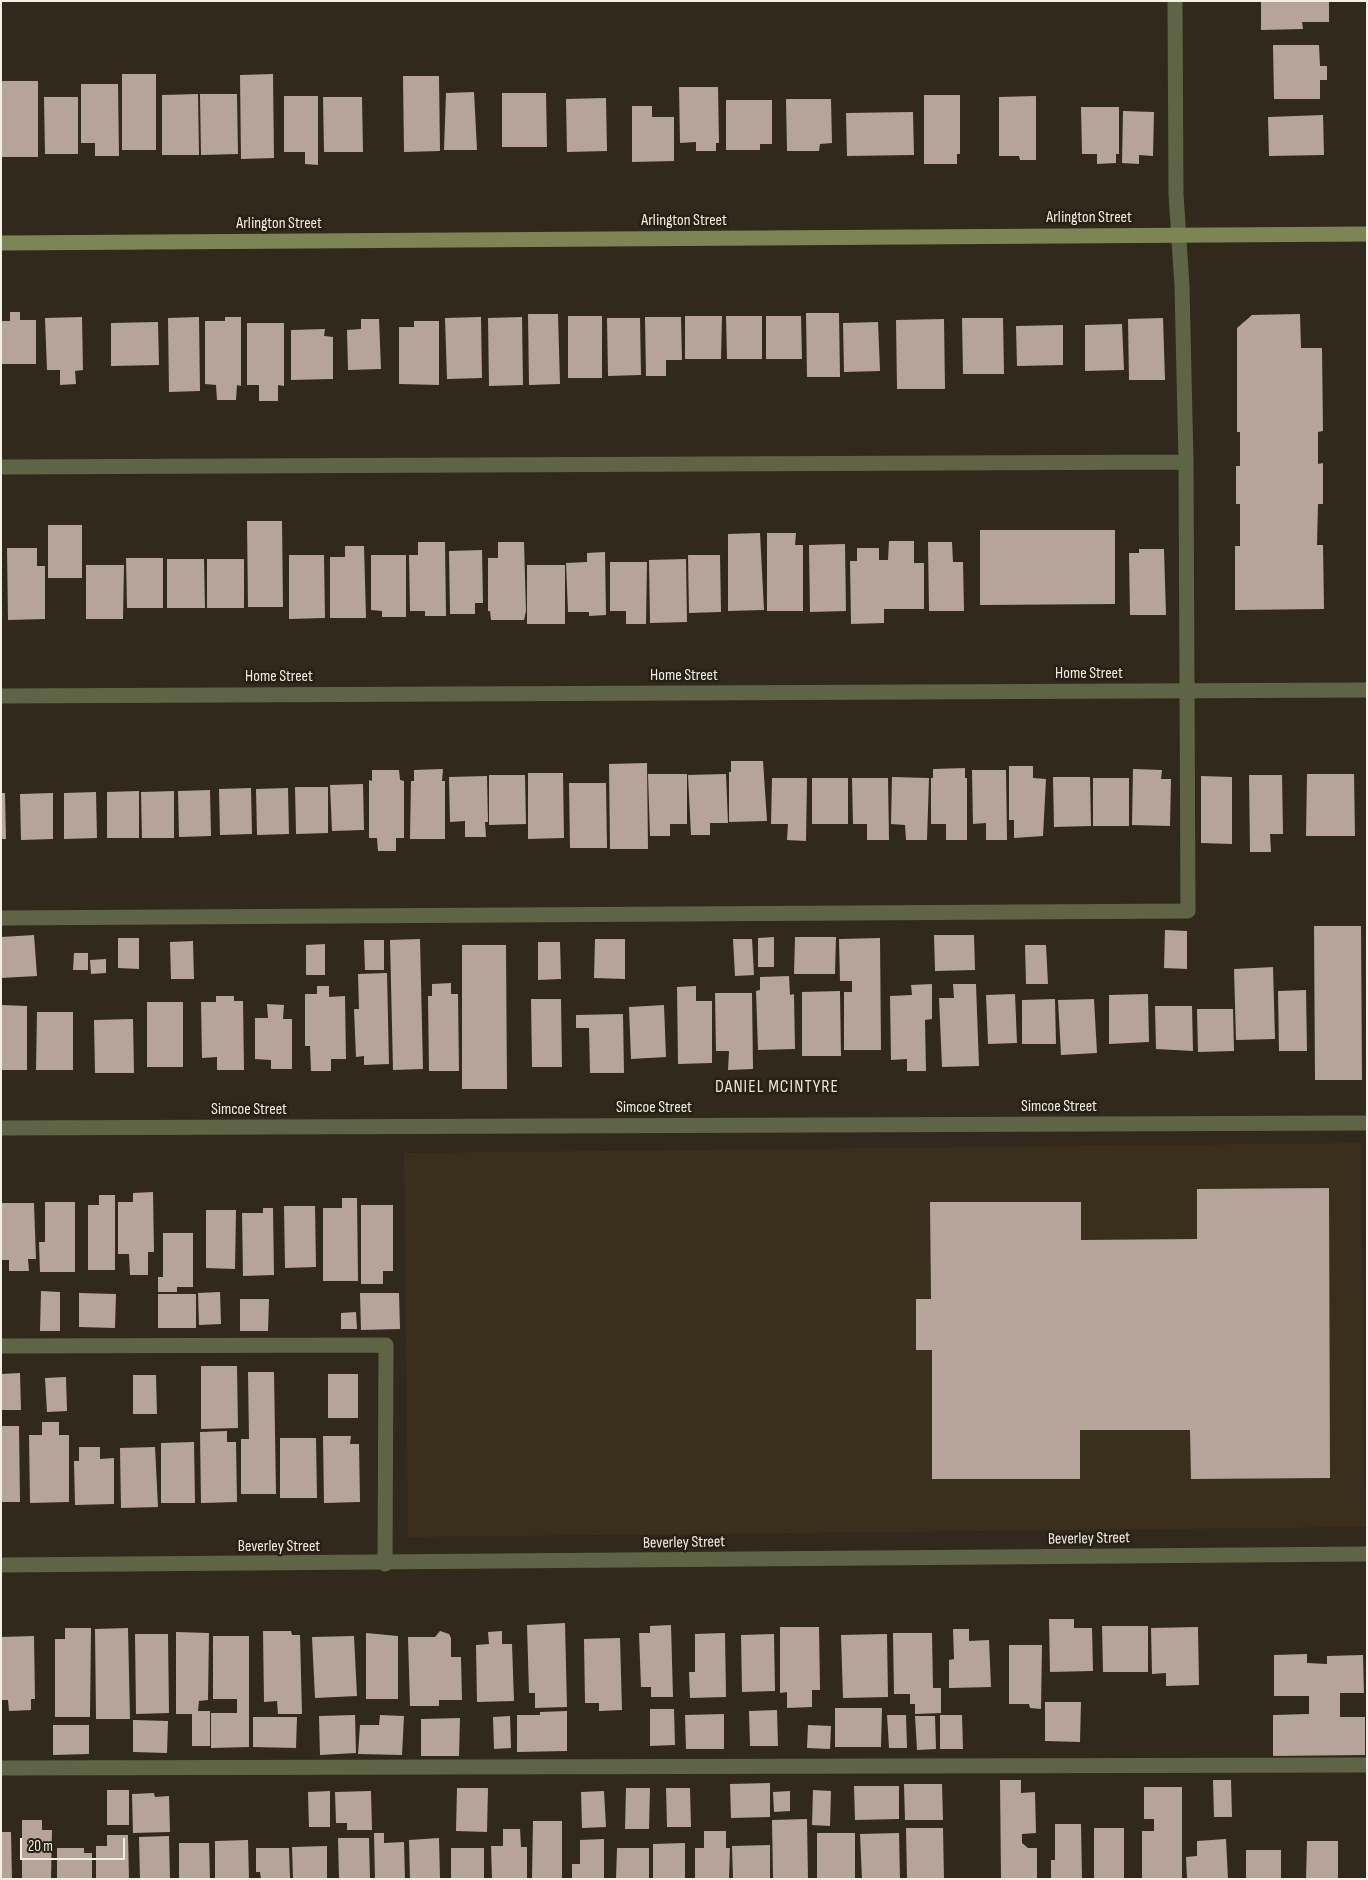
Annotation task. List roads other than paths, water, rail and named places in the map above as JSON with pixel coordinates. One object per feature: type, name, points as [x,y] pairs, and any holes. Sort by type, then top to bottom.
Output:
[{"type":"main road","name":"Arlington Street","points":[[1,243],[1367,234]]},
{"type":"street","points":[[1,918],[1188,911],[1186,462],[1182,286],[1178,235],[1175,1]]},
{"type":"street","points":[[1,467],[1186,462]]},
{"type":"street","name":"Home Street","points":[[1,696],[1367,690]]},
{"type":"street","name":"Simcoe Street","points":[[1,1128],[1367,1123]]},
{"type":"street","points":[[1,1346],[386,1346],[385,1564]]},
{"type":"street","name":"Beverley Street","points":[[1,1565],[385,1564],[1367,1554]]},
{"type":"street","points":[[1,1768],[1367,1765]]},
{"type":"district","name":"DANIEL MCINTYRE","points":[[777,1087]]}]
